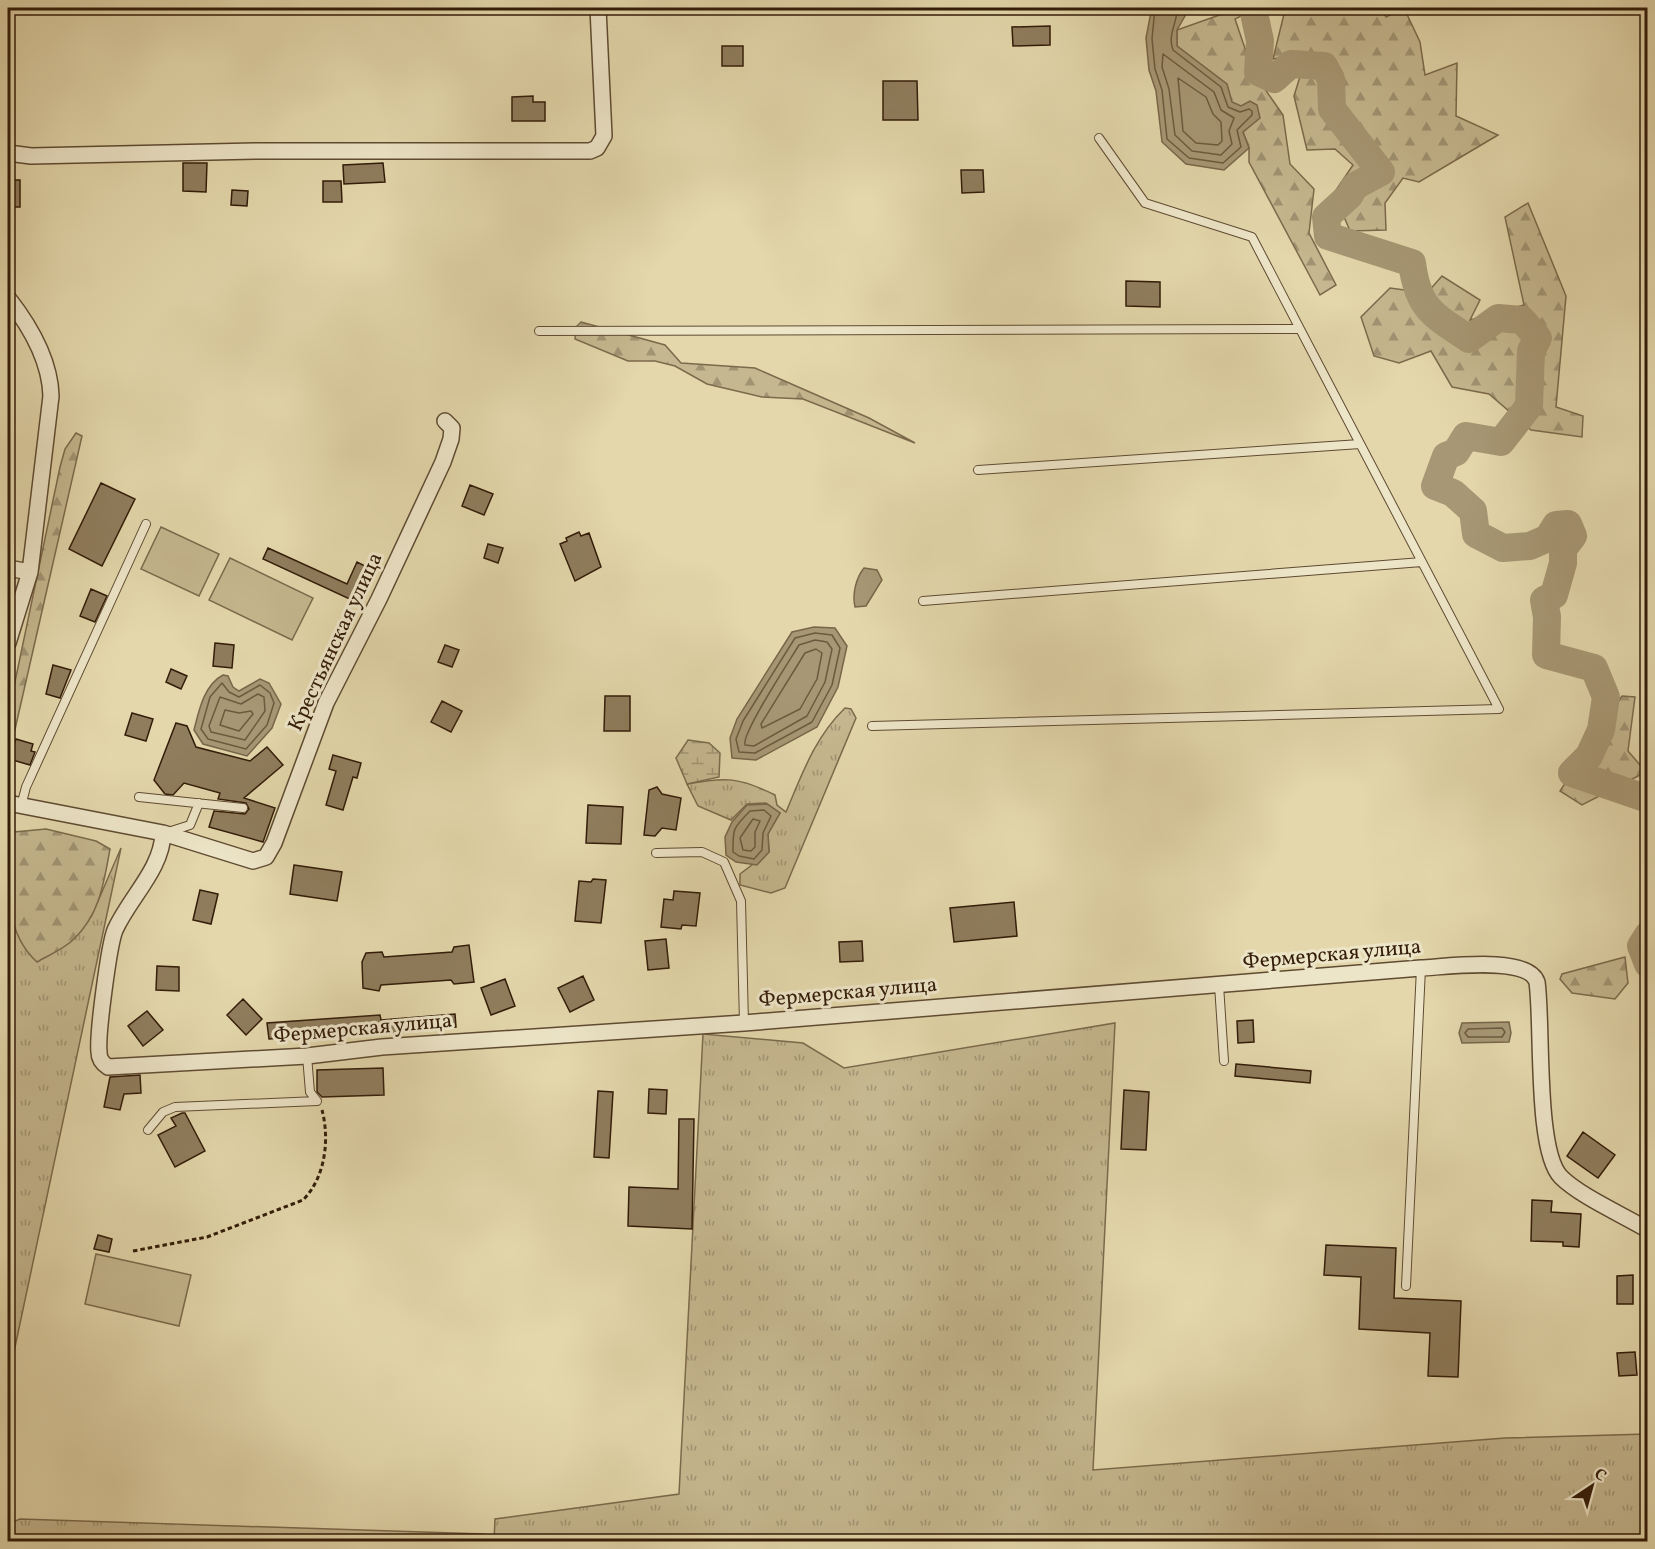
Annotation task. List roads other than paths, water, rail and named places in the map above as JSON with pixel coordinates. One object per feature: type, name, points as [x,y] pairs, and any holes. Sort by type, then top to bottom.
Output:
[{"type":"street","points":[[8,153],[31,156],[291,151],[590,151],[597,148],[604,136],[598,8]]},
{"type":"street","points":[[8,298],[35,339],[51,382],[30,572],[8,643]]},
{"type":"street","name":"Крестьянская улица","points":[[163,833],[253,861],[266,857],[274,843],[326,703],[379,599],[443,462],[451,439],[452,428],[445,421]]},
{"type":"street","points":[[8,568],[30,572]]},
{"type":"street","points":[[14,805],[163,833]]},
{"type":"street","name":"Фермерская улица","points":[[163,833],[163,850],[112,938],[99,1035],[99,1054],[102,1063],[108,1067],[307,1056],[382,1047],[744,1023],[1421,968],[1509,965],[1524,969],[1535,977],[1539,1005],[1544,1127],[1549,1158],[1562,1178],[1647,1230]]},
{"type":"lane","points":[[872,726],[1499,709],[1252,237],[1145,203],[1100,138]]},
{"type":"lane","points":[[539,331],[1300,329]]},
{"type":"lane","points":[[978,470],[1360,444]]},
{"type":"lane","points":[[14,805],[26,787],[146,524]]},
{"type":"lane","points":[[923,601],[1422,562]]},
{"type":"lane","points":[[139,798],[243,808]]},
{"type":"lane","points":[[163,833],[190,825],[199,803]]},
{"type":"lane","points":[[656,853],[702,852],[724,862],[741,902],[744,1023]]},
{"type":"lane","points":[[1406,1286],[1421,968]]},
{"type":"lane","points":[[1219,985],[1224,1061]]},
{"type":"lane","points":[[148,1130],[163,1112],[175,1107],[317,1101],[310,1092],[307,1056]]},
{"type":"water","points":[[1149,8],[1182,8],[1185,16],[1177,30],[1177,46],[1227,84],[1232,102],[1241,106],[1250,101],[1257,105],[1260,118],[1243,132],[1249,148],[1224,170],[1186,164],[1162,142],[1156,91],[1149,70],[1146,38],[1151,12]]},
{"type":"water","points":[[864,568],[877,570],[882,580],[866,606],[855,607],[855,586]]},
{"type":"water","points":[[814,627],[835,628],[847,646],[838,687],[817,727],[756,760],[732,758],[730,738],[737,719],[792,632]]},
{"type":"water","points":[[223,675],[228,676],[233,687],[239,691],[260,679],[269,683],[281,704],[272,728],[247,756],[203,744],[194,730],[200,706],[207,692],[211,685]]},
{"type":"water","points":[[767,804],[780,813],[768,834],[769,852],[757,865],[736,862],[726,855],[725,837],[732,822],[747,805]]},
{"type":"water","points":[[1509,1022],[1511,1033],[1509,1042],[1462,1043],[1459,1033],[1462,1023]]},
{"type":"waterway","points":[[1253,8],[1260,41],[1258,72],[1274,79],[1291,64],[1324,66],[1331,79],[1332,109],[1381,172],[1355,186],[1349,196],[1326,217],[1328,236],[1412,263],[1418,291],[1423,301],[1437,317],[1469,339],[1498,318],[1522,320],[1538,338],[1531,351],[1529,406],[1501,442],[1466,436],[1456,452],[1446,456],[1435,486],[1453,493],[1473,511],[1476,534],[1503,548],[1530,546],[1548,538],[1556,525],[1568,524],[1573,536],[1563,549],[1563,563],[1554,595],[1544,600],[1547,617],[1546,655],[1594,668],[1606,697],[1601,730],[1589,756],[1572,773],[1648,799]]},
{"type":"waterway","points":[[1648,935],[1641,946],[1648,964]]}]
